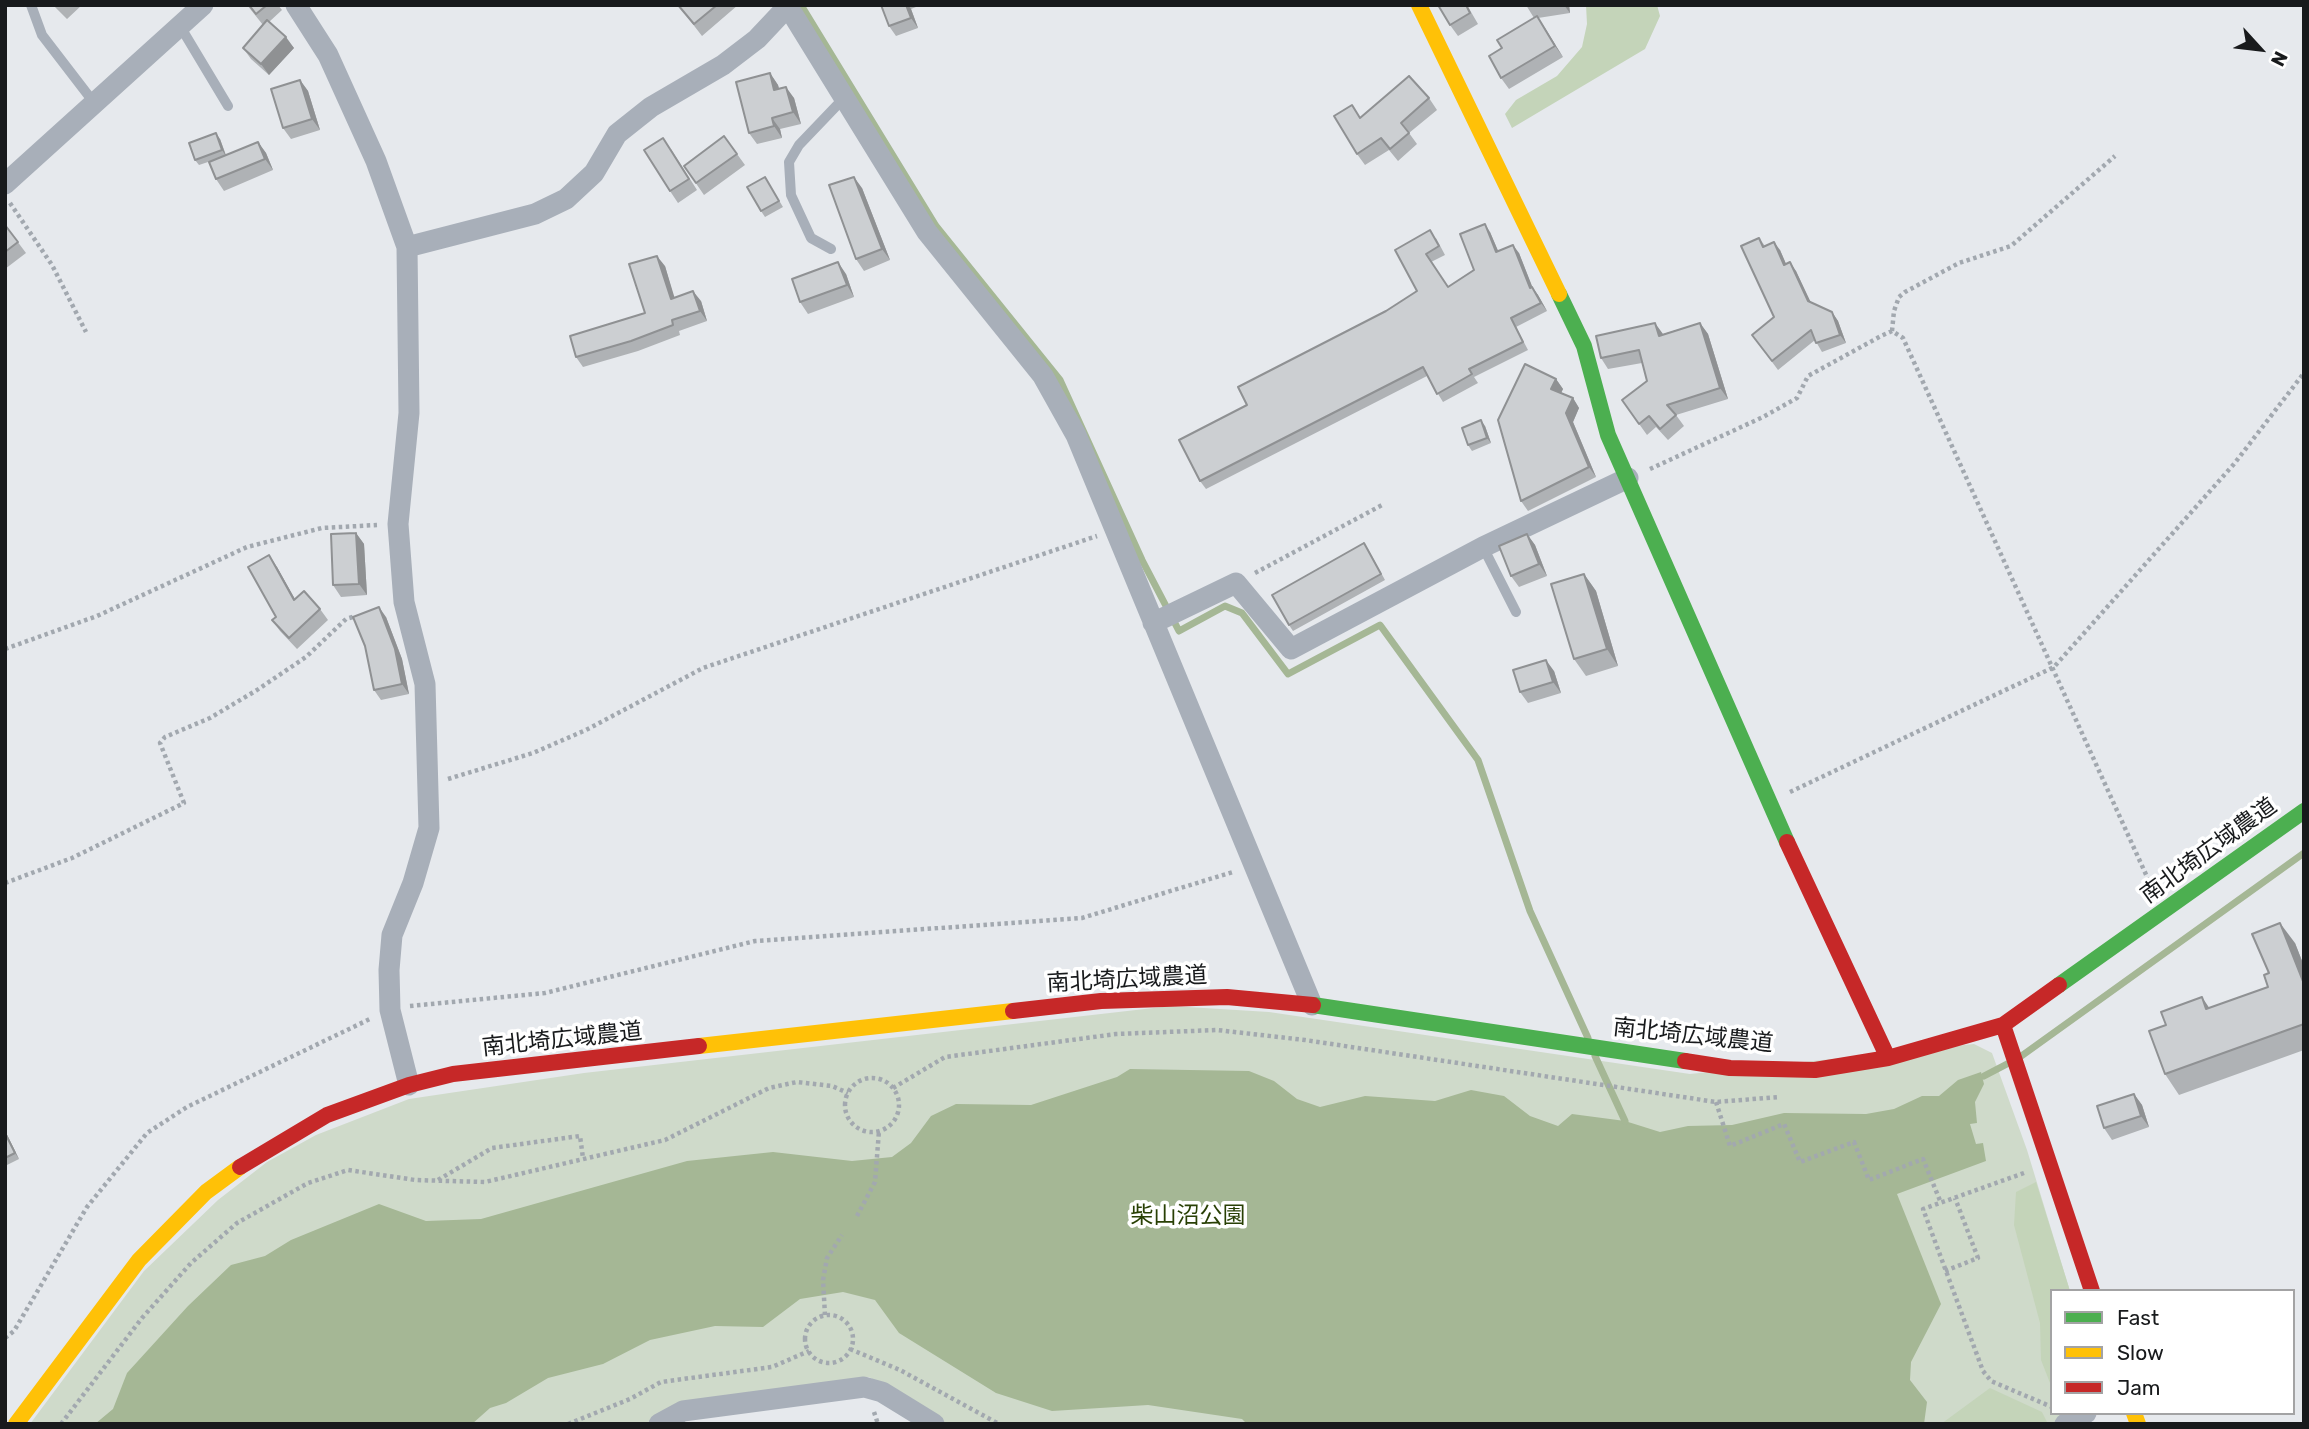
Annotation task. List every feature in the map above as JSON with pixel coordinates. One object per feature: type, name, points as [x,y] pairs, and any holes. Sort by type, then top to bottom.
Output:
[{"type":"street","points":[[5,184],[203,5]]},
{"type":"street","points":[[296,5],[328,55],[376,161],[407,247],[409,413],[398,524],[404,602],[425,684],[429,828],[413,883],[392,935],[390,1010],[409,1085]]},
{"type":"street","points":[[1419,5],[1584,346],[1608,435],[1769,802],[1888,1058]]},
{"type":"street","points":[[407,247],[536,214],[566,199],[594,173],[617,134],[651,107],[723,65],[757,39],[787,6],[928,232],[1044,376],[1076,435],[1312,1005]]},
{"type":"street","points":[[1153,623],[1236,583],[1291,649],[1483,547],[1628,478]]},
{"type":"street","name":"南北埼広域農道","points":[[16,1424],[139,1260],[206,1192],[254,1156],[327,1115],[409,1085],[453,1074],[1101,1001],[1227,998],[1312,1005],[1730,1068],[1815,1070],[1888,1058],[2003,1026],[2304,811]]},
{"type":"street","points":[[2003,1026],[2091,1289]]},
{"type":"street","points":[[659,1424],[683,1411],[864,1387],[882,1392],[934,1424]]},
{"type":"street","points":[[2065,1424],[2083,1415]]},
{"type":"lane","points":[[31,5],[41,35],[95,104]]},
{"type":"lane","points":[[180,26],[228,106]]},
{"type":"lane","points":[[831,249],[811,238],[791,195],[789,162],[799,145],[843,99]]},
{"type":"lane","points":[[1483,547],[1516,612]]},
{"type":"path","points":[[1892,331],[1896,304],[1905,292],[1959,263],[2011,246],[2115,156]]},
{"type":"path","points":[[5,197],[52,265],[86,332]]},
{"type":"path","points":[[1628,478],[1763,417],[1797,398],[1808,376],[1892,331]]},
{"type":"path","points":[[1892,331],[1903,338],[2164,913]]},
{"type":"path","points":[[1769,802],[2054,667],[2234,464],[2304,373]]},
{"type":"path","points":[[1236,583],[1384,504]]},
{"type":"path","points":[[5,649],[97,616],[247,547],[322,528],[398,524]]},
{"type":"path","points":[[428,786],[533,753],[586,730],[703,668],[1115,530]]},
{"type":"path","points":[[5,883],[72,858],[184,803],[160,743],[165,737],[210,718],[257,690],[306,657],[346,620],[369,612]]},
{"type":"path","points":[[5,1338],[14,1331],[87,1207],[147,1133],[187,1107],[390,1010],[428,1003],[545,993],[755,940],[1082,918],[1253,866]]},
{"type":"path","points":[[893,1088],[945,1057],[1116,1034],[1217,1030],[1319,1042],[1716,1102],[1789,1096]]},
{"type":"path","points":[[869,1078],[886,1082],[893,1088],[899,1104],[893,1121],[879,1131],[870,1132],[854,1125],[846,1110],[848,1093],[853,1086],[869,1078]]},
{"type":"path","points":[[61,1424],[142,1318],[191,1263],[237,1223],[308,1183],[348,1170],[438,1181],[485,1182],[665,1140],[769,1088],[797,1082],[832,1086],[848,1093]]},
{"type":"path","points":[[1716,1102],[1730,1146],[1784,1124],[1800,1162],[1854,1142],[1869,1180],[1923,1159],[1941,1203]]},
{"type":"path","points":[[857,1216],[875,1182],[879,1131]]},
{"type":"path","points":[[438,1181],[492,1148],[580,1136],[583,1158]]},
{"type":"path","points":[[2024,1173],[1923,1209],[1983,1371],[1991,1381],[2050,1406]]},
{"type":"path","points":[[1945,1271],[1978,1258],[1955,1198]]},
{"type":"path","points":[[825,1315],[823,1280],[827,1258],[842,1235]]},
{"type":"path","points":[[825,1315],[843,1319],[853,1335],[850,1349],[841,1359],[832,1362],[823,1362],[808,1351],[806,1333],[810,1324],[825,1315]]},
{"type":"path","points":[[850,1349],[900,1370],[999,1424]]},
{"type":"path","points":[[568,1424],[630,1399],[661,1382],[772,1367],[808,1351]]},
{"type":"green space","name":"柴山沼公園","points":[[1171,1006],[1269,1012],[1690,1074],[1974,1044],[1992,1053],[2027,1150],[2069,1289],[2050,1289],[2050,1415],[2068,1415],[2051,1424],[946,1424],[869,1377],[669,1411],[644,1424],[30,1424],[144,1271],[218,1200],[267,1162],[316,1135],[409,1099],[584,1073]]},
{"type":"shaded area","points":[[1586,5],[1657,5],[1660,16],[1645,49],[1512,128],[1505,114],[1516,100],[1557,76],[1582,47],[1587,24]]},
{"type":"shaded area","name":"柴山沼公園","points":[[1130,1069],[1249,1071],[1274,1081],[1297,1099],[1320,1107],[1365,1096],[1435,1101],[1471,1090],[1504,1096],[1530,1116],[1558,1126],[1572,1114],[1625,1121],[1660,1132],[1688,1126],[1732,1125],[1784,1113],[1866,1114],[1894,1109],[1922,1096],[1939,1096],[1958,1080],[1981,1072],[1984,1084],[1975,1102],[1977,1123],[1970,1124],[1976,1144],[1983,1143],[1986,1161],[1897,1194],[1941,1304],[1911,1362],[1910,1380],[1927,1402],[1924,1424],[1247,1424],[1242,1419],[1148,1405],[1052,1411],[996,1393],[899,1333],[875,1300],[843,1292],[800,1299],[763,1327],[715,1326],[650,1340],[603,1364],[548,1378],[506,1403],[490,1408],[472,1424],[95,1424],[113,1409],[127,1373],[188,1306],[231,1265],[265,1256],[291,1240],[379,1204],[426,1221],[481,1219],[687,1161],[773,1152],[852,1161],[892,1157],[911,1143],[931,1116],[956,1104],[1031,1105],[1117,1077]]},
{"type":"shaded area","points":[[2036,1182],[2069,1289],[2050,1289],[2050,1383],[2041,1360],[2040,1323],[2014,1225],[2016,1192]]},
{"type":"shaded area","points":[[1990,1388],[2042,1412],[2048,1424],[1941,1424]]},
{"type":"building","points":[[249,5],[267,5],[256,14]]},
{"type":"building","points":[[678,5],[717,5],[694,24]]},
{"type":"building","points":[[881,5],[906,5],[911,18],[889,26]]},
{"type":"building","points":[[1438,5],[1466,5],[1470,13],[1450,25]]},
{"type":"building","points":[[1537,16],[1555,46],[1501,78],[1489,56],[1502,48],[1497,40]]},
{"type":"building","points":[[267,20],[286,37],[261,64],[243,48]]},
{"type":"building","points":[[770,73],[774,90],[786,87],[793,112],[772,118],[774,126],[749,133],[736,82]]},
{"type":"building","points":[[1409,76],[1429,98],[1401,123],[1409,133],[1390,149],[1381,138],[1357,154],[1334,116],[1352,105],[1360,118]]},
{"type":"building","points":[[300,80],[312,119],[283,128],[271,89]]},
{"type":"building","points":[[216,133],[222,150],[195,160],[189,143]]},
{"type":"building","points":[[724,136],[737,154],[696,183],[684,166]]},
{"type":"building","points":[[663,138],[689,179],[670,191],[644,150]]},
{"type":"building","points":[[258,142],[265,159],[216,179],[209,162]]},
{"type":"building","points":[[765,177],[779,201],[761,211],[747,187]]},
{"type":"building","points":[[854,177],[882,249],[856,259],[829,185]]},
{"type":"building","points":[[1485,224],[1496,252],[1513,245],[1530,288],[1532,287],[1541,303],[1511,318],[1523,342],[1469,369],[1472,374],[1437,394],[1423,367],[1200,481],[1179,440],[1247,405],[1238,387],[1386,311],[1417,291],[1395,250],[1430,230],[1439,246],[1426,254],[1448,287],[1474,270],[1460,234]]},
{"type":"building","points":[[5,225],[18,242],[5,252]]},
{"type":"building","points":[[1759,238],[1763,247],[1774,242],[1784,265],[1790,262],[1808,301],[1832,312],[1840,335],[1816,343],[1811,330],[1772,361],[1752,335],[1774,317],[1741,246]]},
{"type":"building","points":[[657,256],[671,299],[693,291],[700,311],[672,320],[673,325],[631,341],[576,357],[570,336],[645,313],[629,264]]},
{"type":"building","points":[[838,262],[847,285],[800,302],[792,279]]},
{"type":"building","points":[[1655,323],[1659,336],[1700,323],[1720,388],[1667,405],[1676,415],[1660,429],[1649,416],[1639,424],[1622,400],[1647,381],[1639,350],[1601,358],[1596,336]]},
{"type":"building","points":[[1525,364],[1556,379],[1551,389],[1573,398],[1566,413],[1589,467],[1521,501],[1498,420]]},
{"type":"building","points":[[1481,420],[1487,438],[1468,445],[1462,428]]},
{"type":"building","points":[[356,533],[359,584],[333,585],[331,534]]},
{"type":"building","points":[[1527,534],[1539,564],[1511,576],[1499,546]]},
{"type":"building","points":[[1364,543],[1381,574],[1289,625],[1272,595]]},
{"type":"building","points":[[269,555],[294,600],[304,591],[320,609],[289,638],[272,620],[276,617],[248,567]]},
{"type":"building","points":[[1584,574],[1607,649],[1574,659],[1551,584]]},
{"type":"building","points":[[379,607],[395,649],[402,684],[374,690],[365,646],[353,617]]},
{"type":"building","points":[[1546,660],[1553,682],[1520,692],[1513,670]]},
{"type":"building","points":[[2280,923],[2304,984],[2304,1024],[2165,1074],[2149,1031],[2166,1025],[2161,1012],[2202,997],[2206,1009],[2268,987],[2264,975],[2269,973],[2252,934]]},
{"type":"building","points":[[2134,1094],[2141,1116],[2104,1128],[2097,1106]]},
{"type":"building","points":[[5,1133],[15,1153],[5,1158]]},
{"type":"waterway","points":[[801,5],[936,226],[1060,380],[1142,560],[1179,631],[1225,606],[1242,613],[1288,674],[1380,625],[1478,760],[1530,911],[1588,1038]]},
{"type":"waterway","points":[[2020,1057],[2304,853]]},
{"type":"waterway","points":[[1595,1056],[1625,1121]]},
{"type":"waterway","points":[[1984,1076],[2007,1064]]},
{"type":"traffic: fast","points":[[1559,294],[1584,346],[1608,435],[1787,842]]},
{"type":"traffic: fast","points":[[2059,985],[2304,811]]},
{"type":"traffic: fast","points":[[1313,1005],[1685,1061]]},
{"type":"traffic: slow","points":[[1419,5],[1559,294]]},
{"type":"traffic: slow","points":[[699,1046],[1013,1011]]},
{"type":"traffic: slow","points":[[16,1424],[139,1260],[206,1192],[240,1167]]},
{"type":"traffic: slow","points":[[2135,1415],[2138,1424]]},
{"type":"traffic: jam","points":[[1787,842],[1888,1058]]},
{"type":"traffic: jam","points":[[1685,1061],[1730,1068],[1815,1070],[1888,1058],[2003,1025],[2059,985]]},
{"type":"traffic: jam","points":[[1013,1011],[1101,1001],[1227,997],[1313,1005]]},
{"type":"traffic: jam","points":[[2003,1025],[2091,1289]]},
{"type":"traffic: jam","points":[[240,1167],[327,1115],[409,1085],[453,1074],[699,1046]]}]
